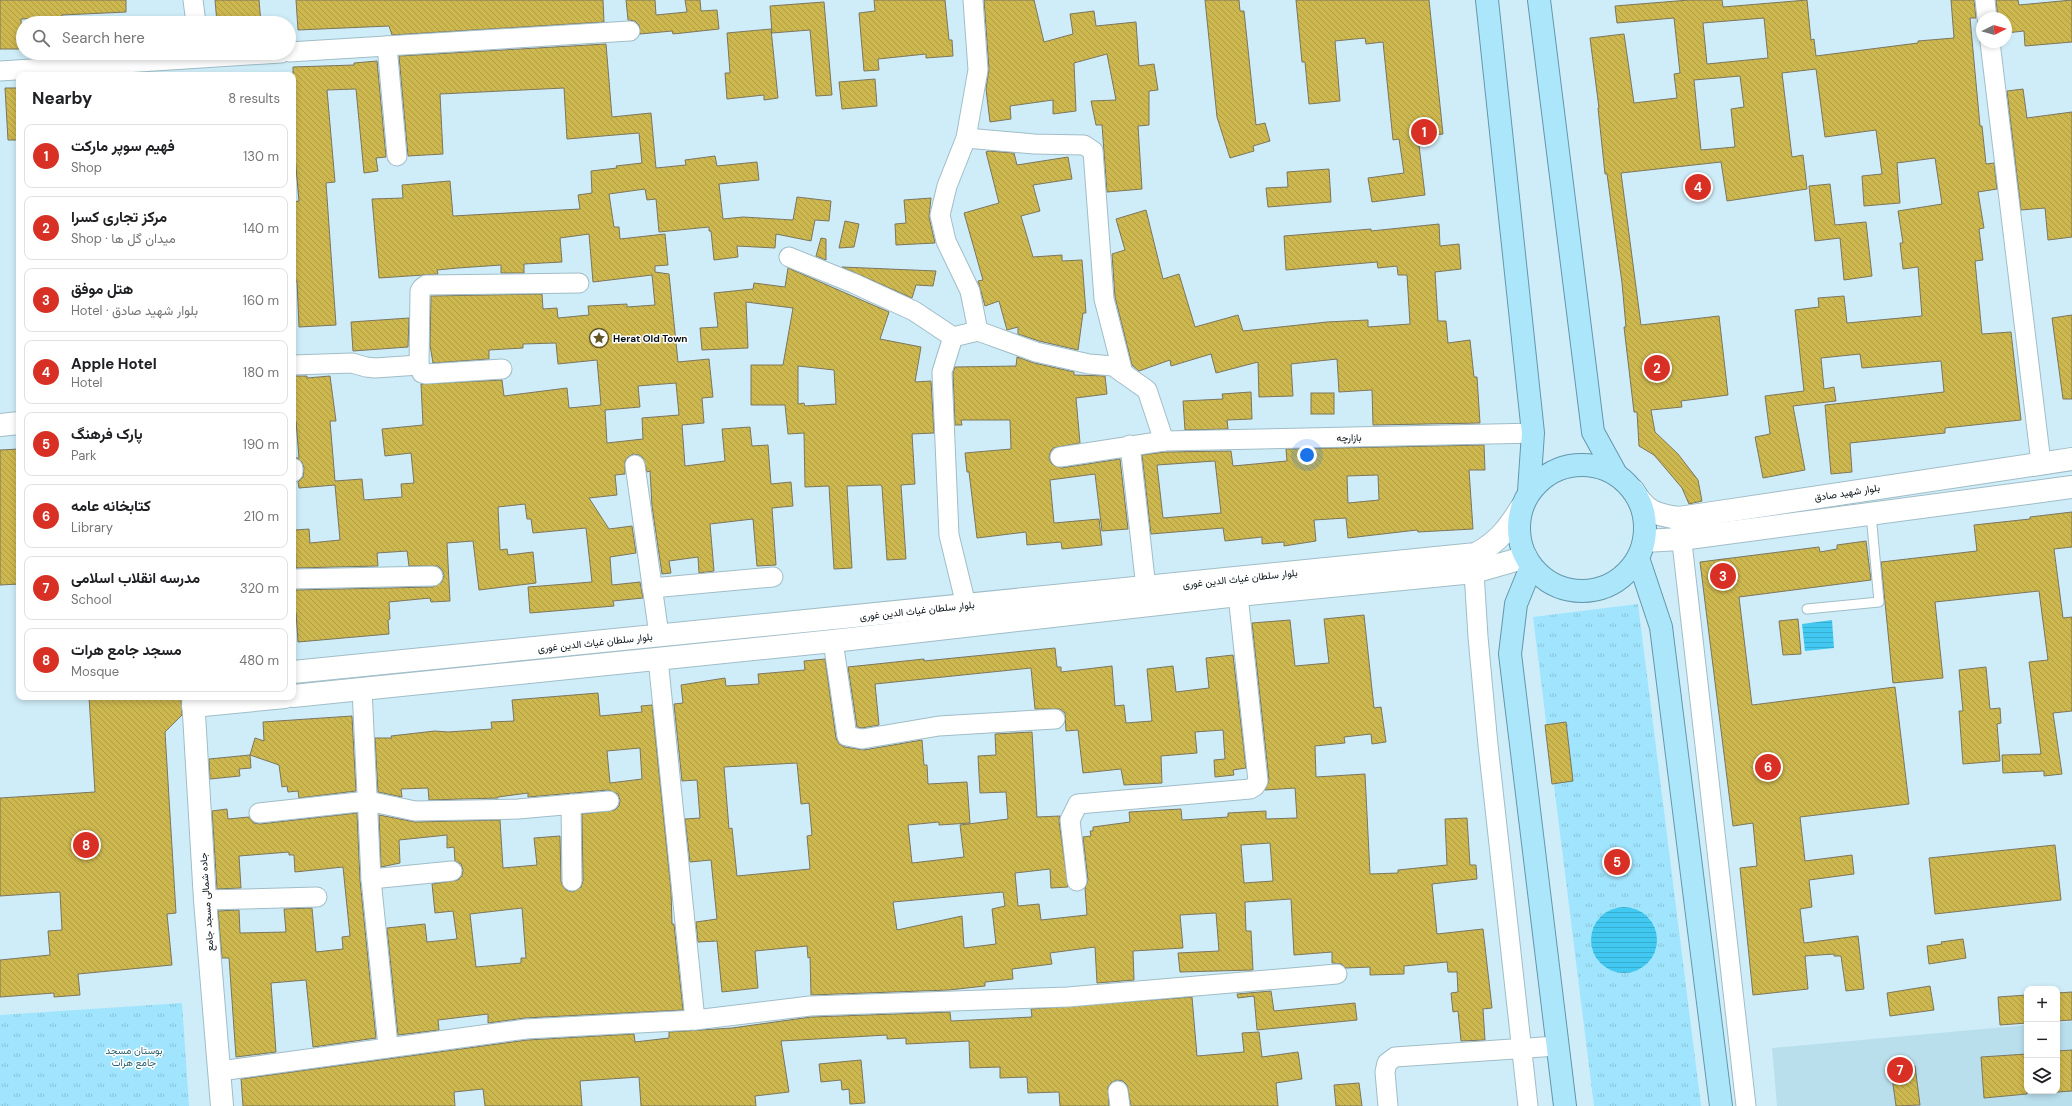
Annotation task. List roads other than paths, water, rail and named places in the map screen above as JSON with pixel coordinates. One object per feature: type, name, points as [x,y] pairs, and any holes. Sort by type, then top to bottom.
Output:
[{"type":"highway","points":[[1487,0],[1533,433],[1525,499],[1518,524],[1519,542],[1529,562],[1546,581],[1566,590],[1587,592],[1607,587],[1625,575],[1641,550]]},
{"type":"highway","points":[[1539,0],[1593,432],[1616,474],[1633,490],[1642,506],[1645,523],[1641,550],[1661,627],[1721,1106]]},
{"type":"highway","points":[[1525,499],[1543,477],[1560,468],[1579,464],[1598,466],[1616,474]]},
{"type":"highway","points":[[1529,562],[1516,604],[1510,654],[1565,1106]]},
{"type":"street","points":[[193,0],[195,16]]},
{"type":"street","points":[[973,0],[978,70],[966,138],[947,186],[940,215],[946,241],[970,291],[978,331]]},
{"type":"street","points":[[1985,0],[1986,12]]},
{"type":"street","points":[[296,52],[630,31]]},
{"type":"street","points":[[387,46],[396,156]]},
{"type":"street","points":[[1991,48],[2041,463]]},
{"type":"street","points":[[0,71],[147,60]]},
{"type":"street","points":[[966,138],[1034,144],[1084,145],[1093,151],[1104,300],[1123,373]]},
{"type":"street","points":[[789,257],[853,282],[914,311],[953,337],[978,331],[1036,352],[1089,364],[1114,366],[1147,390],[1164,441]]},
{"type":"street","points":[[502,369],[422,373],[419,366],[420,291],[422,288],[426,285],[579,283]]},
{"type":"street","points":[[953,337],[942,372],[949,535],[966,605]]},
{"type":"street","points":[[296,365],[352,363],[375,368],[419,366]]},
{"type":"street","name":"بازارچه","points":[[1060,457],[1130,445],[1164,441],[1533,433]]},
{"type":"street","points":[[1130,445],[1146,588]]},
{"type":"street","name":"بلوار شهید صادق","points":[[1641,550],[1680,528],[2041,463],[2072,459]]},
{"type":"street","points":[[635,465],[659,635]]},
{"type":"street","name":"بلوار شهید صادق","points":[[1633,490],[1642,505],[1680,528],[1871,514],[2072,487]]},
{"type":"street","name":"بلوار سلطان غیاث الدین غوری","points":[[296,672],[1146,588],[1475,563],[1510,527],[1525,499]]},
{"type":"street","points":[[1680,528],[1746,1106]]},
{"type":"street","points":[[296,696],[834,641],[1238,595],[1475,563],[1529,562]]},
{"type":"street","points":[[1475,563],[1488,745],[1528,1106]]},
{"type":"street","points":[[296,579],[433,576]]},
{"type":"street","points":[[652,588],[773,577]]},
{"type":"street","points":[[1077,881],[1070,820],[1078,804],[1250,789],[1255,786],[1258,781],[1238,595]]},
{"type":"street","points":[[834,641],[846,736],[862,740],[939,726],[1055,719]]},
{"type":"street","points":[[658,659],[695,1020]]},
{"type":"street","points":[[362,689],[371,879],[388,1046]]},
{"type":"street","points":[[193,702],[230,700]]},
{"type":"street","name":"جاده شمالی مسجد جامع","points":[[193,702],[205,900],[222,1106]]},
{"type":"street","points":[[259,813],[368,800],[415,811],[518,809],[609,801]]},
{"type":"street","points":[[571,804],[572,881]]},
{"type":"street","points":[[371,879],[452,871]]},
{"type":"street","points":[[205,900],[317,897]]},
{"type":"street","points":[[220,1071],[388,1046],[526,1029],[695,1020],[810,1006],[1068,997],[1337,974]]},
{"type":"street","points":[[1388,1106],[1385,1072],[1387,1063],[1396,1057],[1557,1046]]},
{"type":"lane","points":[[1807,609],[1880,602],[1871,514]]},
{"type":"place","name":"فهیم سوپر مارکت","points":[[1424,132]]},
{"type":"place","name":"Apple Hotel","points":[[1698,187]]},
{"type":"place","name":"Herat Old Town","points":[[599,338]]},
{"type":"place","name":"مرکز تجاری کسرا","points":[[1657,368]]},
{"type":"place","name":"هتل موفق","points":[[1723,576]]},
{"type":"place","name":"کتابخانه عامه","points":[[1768,767]]},
{"type":"place","name":"مسجد جامع هرات","points":[[86,845]]},
{"type":"place","name":"پارک فرهنگ","points":[[1617,862]]},
{"type":"place","name":"مدرسه انقلاب اسلامی","points":[[1900,1070]]},
{"type":"park label","name":"بوستان مسجد جامع هرات","points":[[134,1056]]}]
